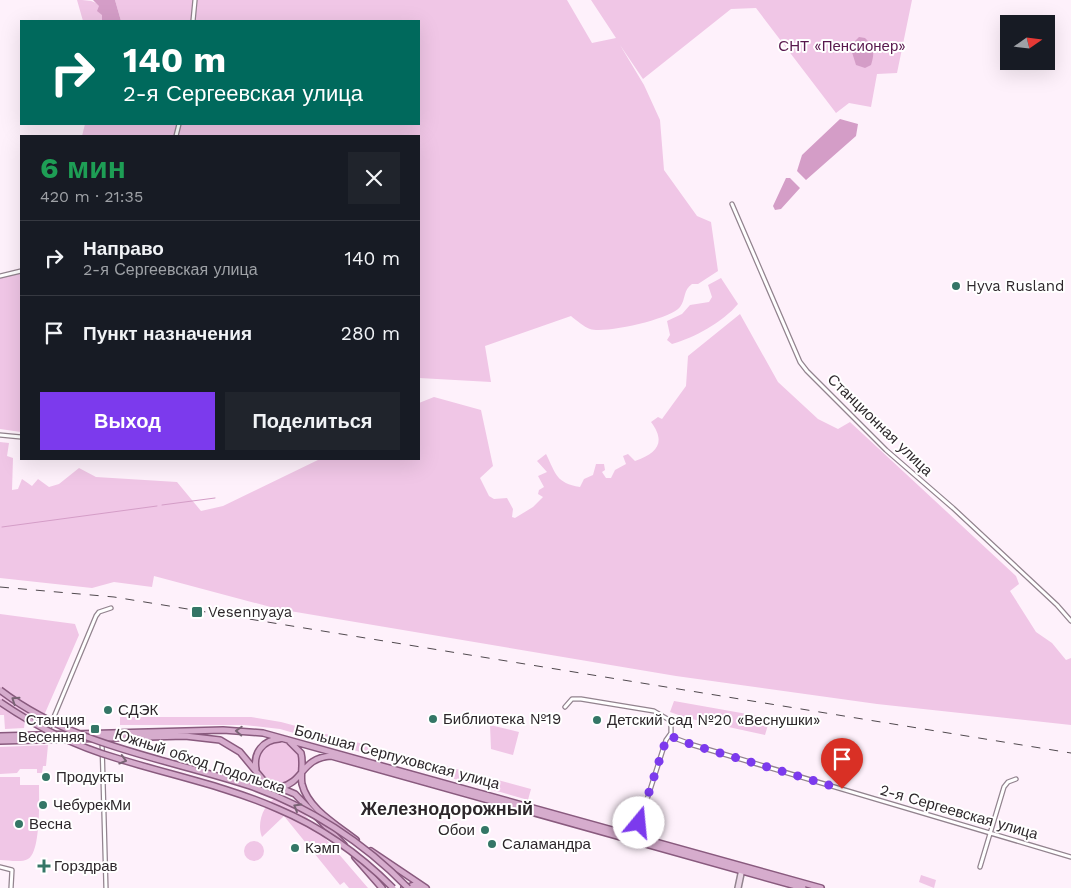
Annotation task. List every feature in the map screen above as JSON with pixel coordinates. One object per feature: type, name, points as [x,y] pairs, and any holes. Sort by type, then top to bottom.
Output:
[{"type":"main road","name":"Южный обход Подольска","points":[[0,690],[26,708],[71,731],[113,747],[250,786],[285,800],[346,835],[376,858],[406,888]]},
{"type":"main road","name":"Южный обход Подольска","points":[[0,702],[22,717],[68,740],[114,758],[245,795],[280,809],[341,844],[377,872],[393,888]]},
{"type":"main road","name":"Большая Серпуховская улица","points":[[102,736],[223,730],[263,733],[742,868],[822,888]]},
{"type":"main road","points":[[0,736],[206,737],[232,746],[269,784],[281,787],[295,794],[317,815],[382,888]]},
{"type":"main road","points":[[0,741],[102,736]]},
{"type":"main road","points":[[257,772],[255,759],[260,747],[271,740],[284,739],[294,744],[301,753],[302,786],[325,816],[382,860],[426,888]]},
{"type":"main road","name":"Большая Серпуховская улица","points":[[302,770],[316,759],[330,756],[337,757],[635,838]]},
{"type":"main road","points":[[281,787],[291,783],[302,770]]},
{"type":"main road","name":"Большая Серпуховская улица","points":[[742,868],[804,888]]},
{"type":"main road","points":[[406,888],[415,885],[419,888]]},
{"type":"street","points":[[193,20],[195,0]]},
{"type":"street","name":"Станционная улица","points":[[732,204],[800,362],[807,371],[886,450],[1058,605],[1071,621]]},
{"type":"street","points":[[0,276],[20,271]]},
{"type":"street","points":[[0,435],[20,437]]},
{"type":"street","points":[[48,735],[50,726],[96,616],[99,612],[111,608]]},
{"type":"street","points":[[565,706],[570,700],[576,698],[654,711],[671,721],[670,736],[666,740],[635,838]]},
{"type":"street","points":[[102,736],[106,888]]},
{"type":"street","name":"2-я Сергеевская улица","points":[[670,736],[693,745],[1071,857]]},
{"type":"street","points":[[980,867],[1004,787],[1008,782],[1016,779]]},
{"type":"street","points":[[0,868],[12,870],[11,888]]},
{"type":"street","points":[[738,888],[742,868]]},
{"type":"green space","points":[[77,0],[88,0],[96,3],[101,9],[102,20],[83,20]]},
{"type":"green space","name":"СНТ «Пенсионер»","points":[[115,0],[567,0],[592,43],[616,38],[591,0],[912,0],[897,73],[877,74],[871,107],[849,103],[836,113],[756,8],[731,9],[643,79],[620,45],[644,85],[660,120],[664,170],[697,216],[711,222],[718,271],[698,284],[689,286],[682,304],[674,312],[652,321],[598,330],[588,328],[571,316],[485,346],[491,382],[420,378],[420,135],[82,135],[85,125],[420,125],[420,20],[121,20]]},
{"type":"green space","points":[[20,272],[20,432],[0,429],[0,274]]},
{"type":"green space","points":[[721,278],[738,304],[732,311],[716,323],[689,338],[672,344],[667,340],[670,335],[667,321],[682,314],[690,305],[709,302],[712,297],[708,285]]},
{"type":"green space","points":[[740,314],[778,382],[818,419],[838,429],[850,422],[1016,576],[1019,584],[1010,591],[1036,632],[1052,643],[1066,660],[1071,658],[1071,725],[877,704],[676,676],[278,609],[154,576],[152,587],[114,582],[92,588],[0,578],[0,442],[9,443],[7,456],[13,458],[12,490],[18,489],[22,479],[32,486],[38,479],[49,487],[59,484],[79,468],[96,477],[177,482],[201,511],[223,506],[318,460],[420,460],[420,403],[434,397],[481,410],[493,466],[480,478],[489,496],[494,499],[507,498],[513,509],[512,517],[515,518],[533,507],[543,497],[538,494],[539,490],[544,487],[538,476],[547,472],[537,461],[546,454],[561,480],[580,487],[584,479],[593,475],[596,464],[604,464],[605,470],[602,472],[606,478],[611,478],[615,470],[626,464],[623,456],[628,454],[635,461],[654,450],[659,441],[656,429],[651,422],[658,417],[662,419],[686,386],[688,356]]},
{"type":"green space","points":[[0,614],[75,624],[79,635],[42,720],[25,720],[24,728],[5,729],[4,715],[0,715]]},
{"type":"green space","points":[[674,701],[770,718],[765,735],[687,718],[670,712]]},
{"type":"green space","points":[[120,717],[251,717],[281,722],[531,789],[528,800],[280,729],[244,725],[120,725]]},
{"type":"green space","points":[[490,725],[519,732],[513,755],[491,749]]},
{"type":"green space","points":[[279,742],[294,748],[300,763],[294,778],[279,784],[264,778],[258,763],[264,748]]},
{"type":"green space","points":[[48,745],[46,766],[43,766],[42,773],[37,773],[37,769],[20,769],[17,773],[0,774],[0,747]]},
{"type":"green space","name":"Весна","points":[[0,777],[20,777],[20,785],[39,785],[37,836],[32,854],[25,860],[0,860]]},
{"type":"green space","points":[[278,797],[294,802],[368,888],[349,888],[344,882],[340,885],[284,816],[262,837],[260,826],[262,814],[269,803]]},
{"type":"green space","points":[[254,841],[261,844],[264,851],[261,858],[254,861],[247,858],[244,851],[247,844]]},
{"type":"green space","points":[[921,875],[936,880],[934,888],[919,882]]},
{"type":"shaded area","points":[[93,0],[115,0],[121,20],[102,20],[102,15],[97,11],[99,6]]},
{"type":"shaded area","points":[[859,37],[865,38],[873,50],[871,65],[865,68],[856,65],[850,46]]},
{"type":"shaded area","points":[[840,119],[858,124],[856,136],[806,180],[797,171],[802,155]]},
{"type":"shaded area","points":[[786,178],[790,178],[800,188],[781,209],[775,210],[773,206]]},
{"type":"waterway","points":[[162,505],[215,498]]},
{"type":"waterway","points":[[2,527],[157,506]]},
{"type":"railway","points":[[0,587],[114,597],[1071,753]]},
{"type":"place","name":"Hyva Rusland","points":[[956,286]]},
{"type":"place","name":"Vesennyaya","points":[[197,612]]},
{"type":"place","name":"СДЭК","points":[[108,710]]},
{"type":"place","name":"Библиотека №19","points":[[433,719]]},
{"type":"place","name":"Детский сад №20 «Веснушки»","points":[[597,720]]},
{"type":"place","name":"Станция Весенняя","points":[[95,729]]},
{"type":"place","name":"Продукты","points":[[46,777]]},
{"type":"place","name":"ЧебурекМи","points":[[43,805]]},
{"type":"place","name":"Весна","points":[[19,824]]},
{"type":"place","name":"Обои","points":[[485,830]]},
{"type":"place","name":"Саламандра","points":[[492,844]]},
{"type":"place","name":"Кэмп","points":[[295,848]]},
{"type":"place","name":"Горздрав","points":[[44,866]]},
{"type":"district","name":"Железнодорожный","points":[[447,808]]},
{"type":"route","points":[[639,823],[666,740],[670,736],[693,745],[842,789]]}]
